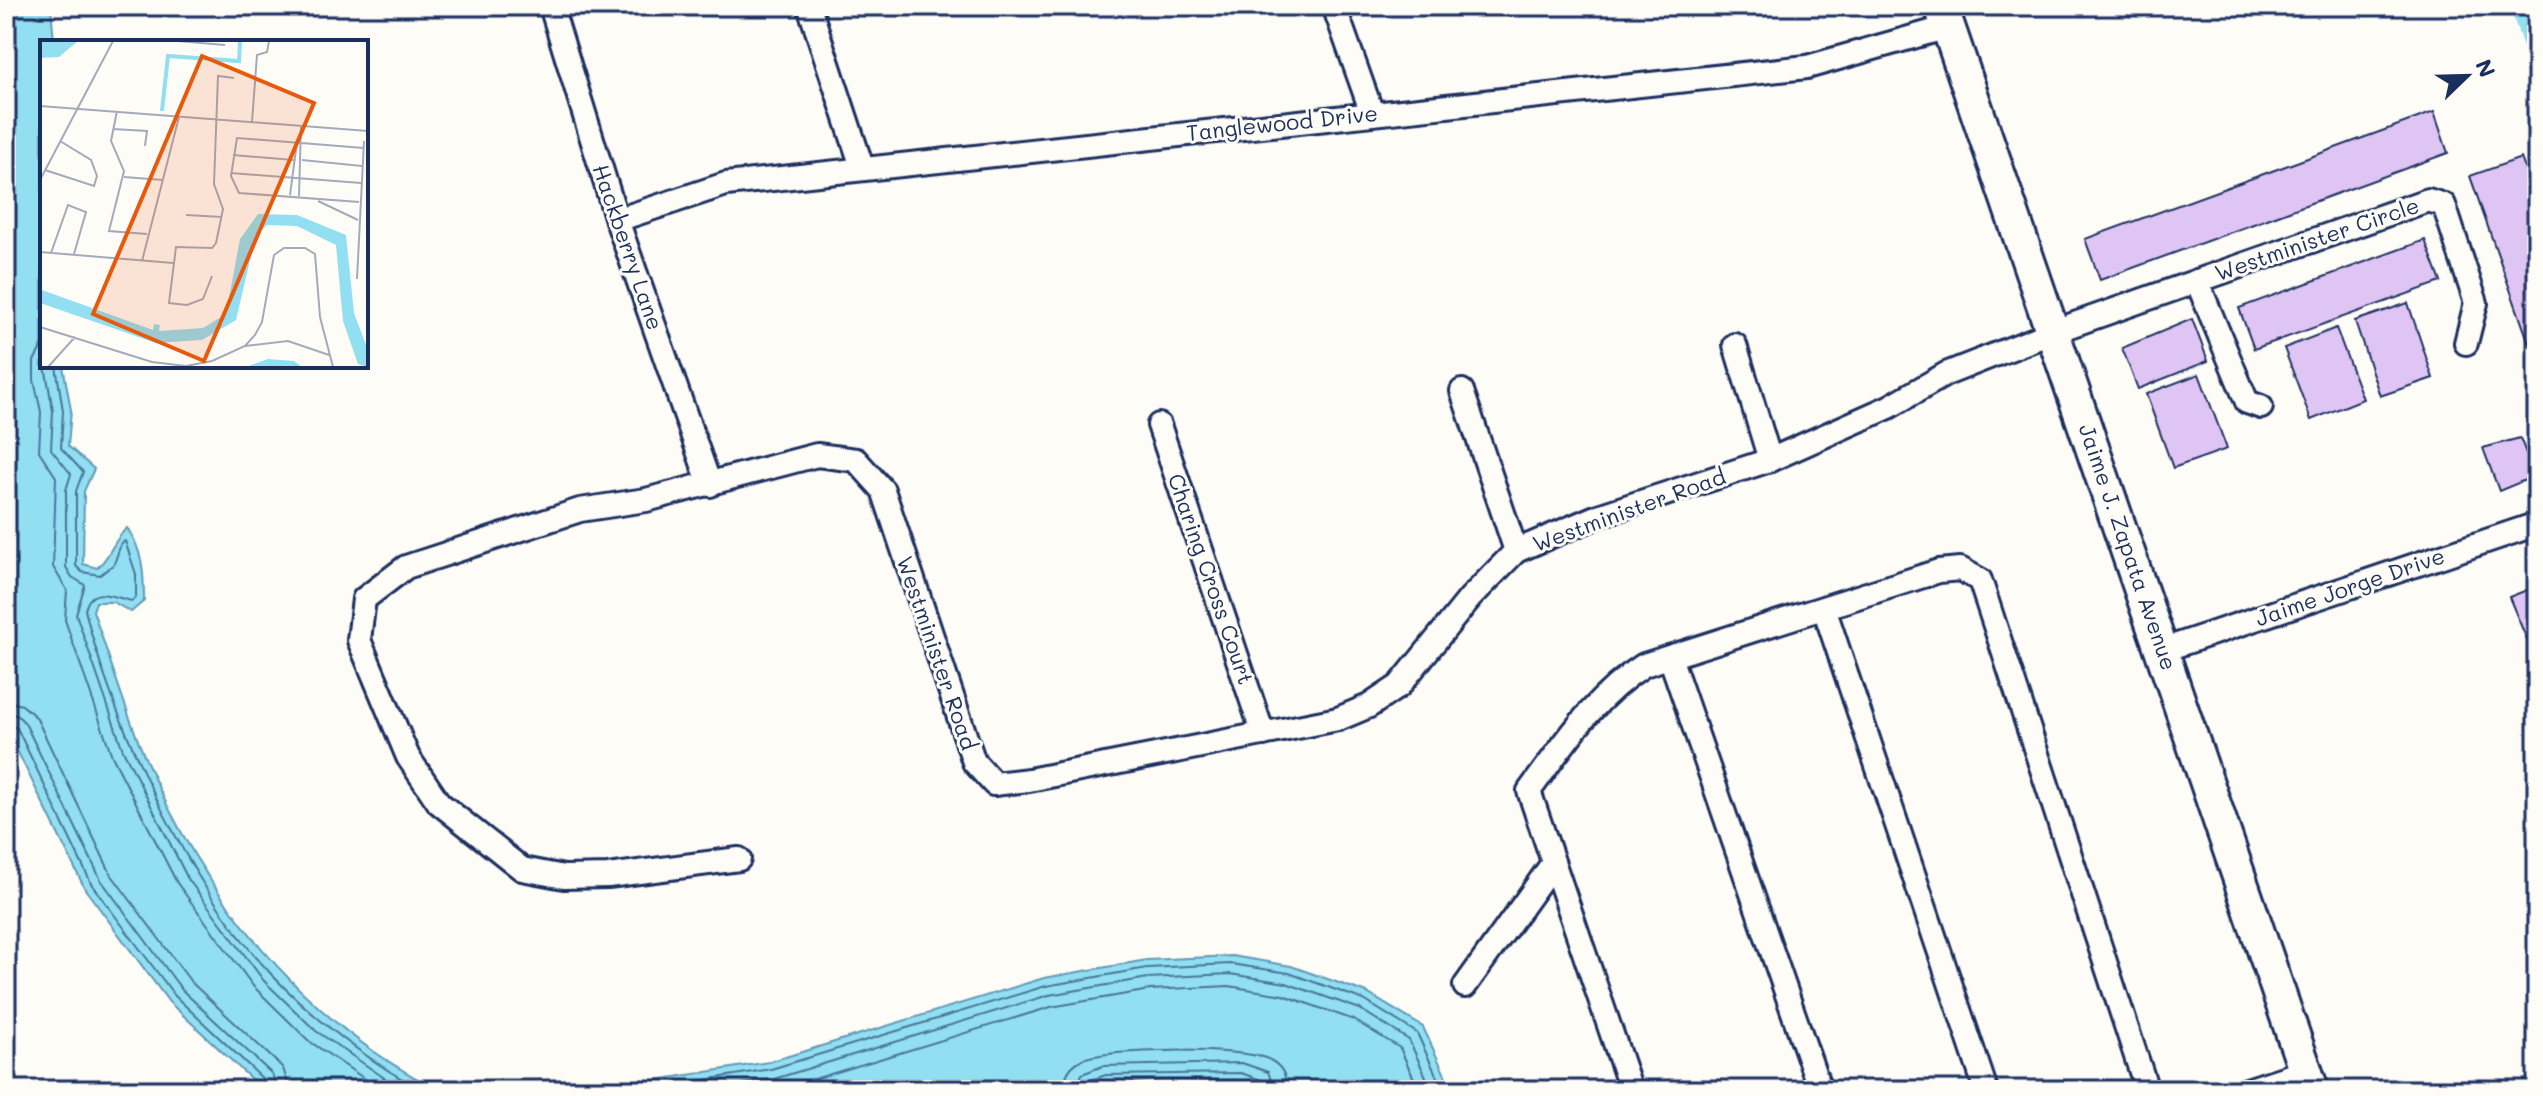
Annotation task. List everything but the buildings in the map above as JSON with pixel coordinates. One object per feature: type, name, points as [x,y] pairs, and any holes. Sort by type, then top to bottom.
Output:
[{"type":"street","name":"Hackberry Lane","points":[[551,6],[617,220],[710,485]]},
{"type":"street","points":[[809,6],[862,167]]},
{"type":"street","points":[[1334,6],[1372,113]]},
{"type":"street","name":"Tanglewood Drive","points":[[617,220],[726,184],[1807,67],[1944,16]]},
{"type":"street","name":"Jaime J. Zapata Avenue","points":[[1944,16],[2055,331],[2309,1080]]},
{"type":"street","name":"Westminister Circle","points":[[2055,331],[2428,200],[2444,205],[2476,303],[2466,343]]},
{"type":"street","points":[[2197,281],[2247,402],[2261,407]]},
{"type":"street","name":"Westminister Road","points":[[739,859],[608,876],[564,877],[522,869],[439,803],[408,757],[359,640],[364,599],[406,567],[580,510],[646,500],[817,455],[856,460],[883,490],[974,762],[994,784],[1029,780],[1338,719],[1369,706],[1399,686],[1470,598],[1516,551],[1598,516],[1770,460],[1889,407],[1946,374],[2055,331]]},
{"type":"street","points":[[1735,345],[1770,460]]},
{"type":"street","points":[[1462,391],[1516,551]]},
{"type":"street","name":"Charing Cross Court","points":[[1159,425],[1263,734]]},
{"type":"street","name":"Jaime Jorge Drive","points":[[2163,650],[2537,524]]},
{"type":"street","points":[[1631,1090],[1529,791],[1595,704],[1617,682],[1644,665],[1939,571],[1960,569],[1980,580],[2147,1090]]},
{"type":"street","points":[[1824,608],[1986,1090]]},
{"type":"street","points":[[1670,657],[1820,1090]]},
{"type":"street","points":[[1465,986],[1553,863]]},
{"type":"street","points":[[2247,1090],[2309,1080]]},
{"type":"water","points":[[6,6],[51,6],[54,40],[40,40],[40,368],[63,368],[71,410],[68,446],[94,469],[84,491],[83,564],[97,568],[127,528],[139,554],[144,601],[131,612],[113,602],[96,602],[93,611],[121,693],[139,743],[190,848],[258,944],[297,987],[340,1026],[387,1061],[438,1090],[263,1090],[169,1002],[85,889],[11,738],[6,720]]},
{"type":"water","points":[[1232,956],[1291,966],[1367,993],[1423,1027],[1452,1090],[1267,1090],[1225,1082],[1174,1080],[1122,1083],[1079,1090],[594,1090],[769,1062],[1044,978],[1147,960]]},
{"type":"waterway","points":[[2520,6],[2537,57]]}]
